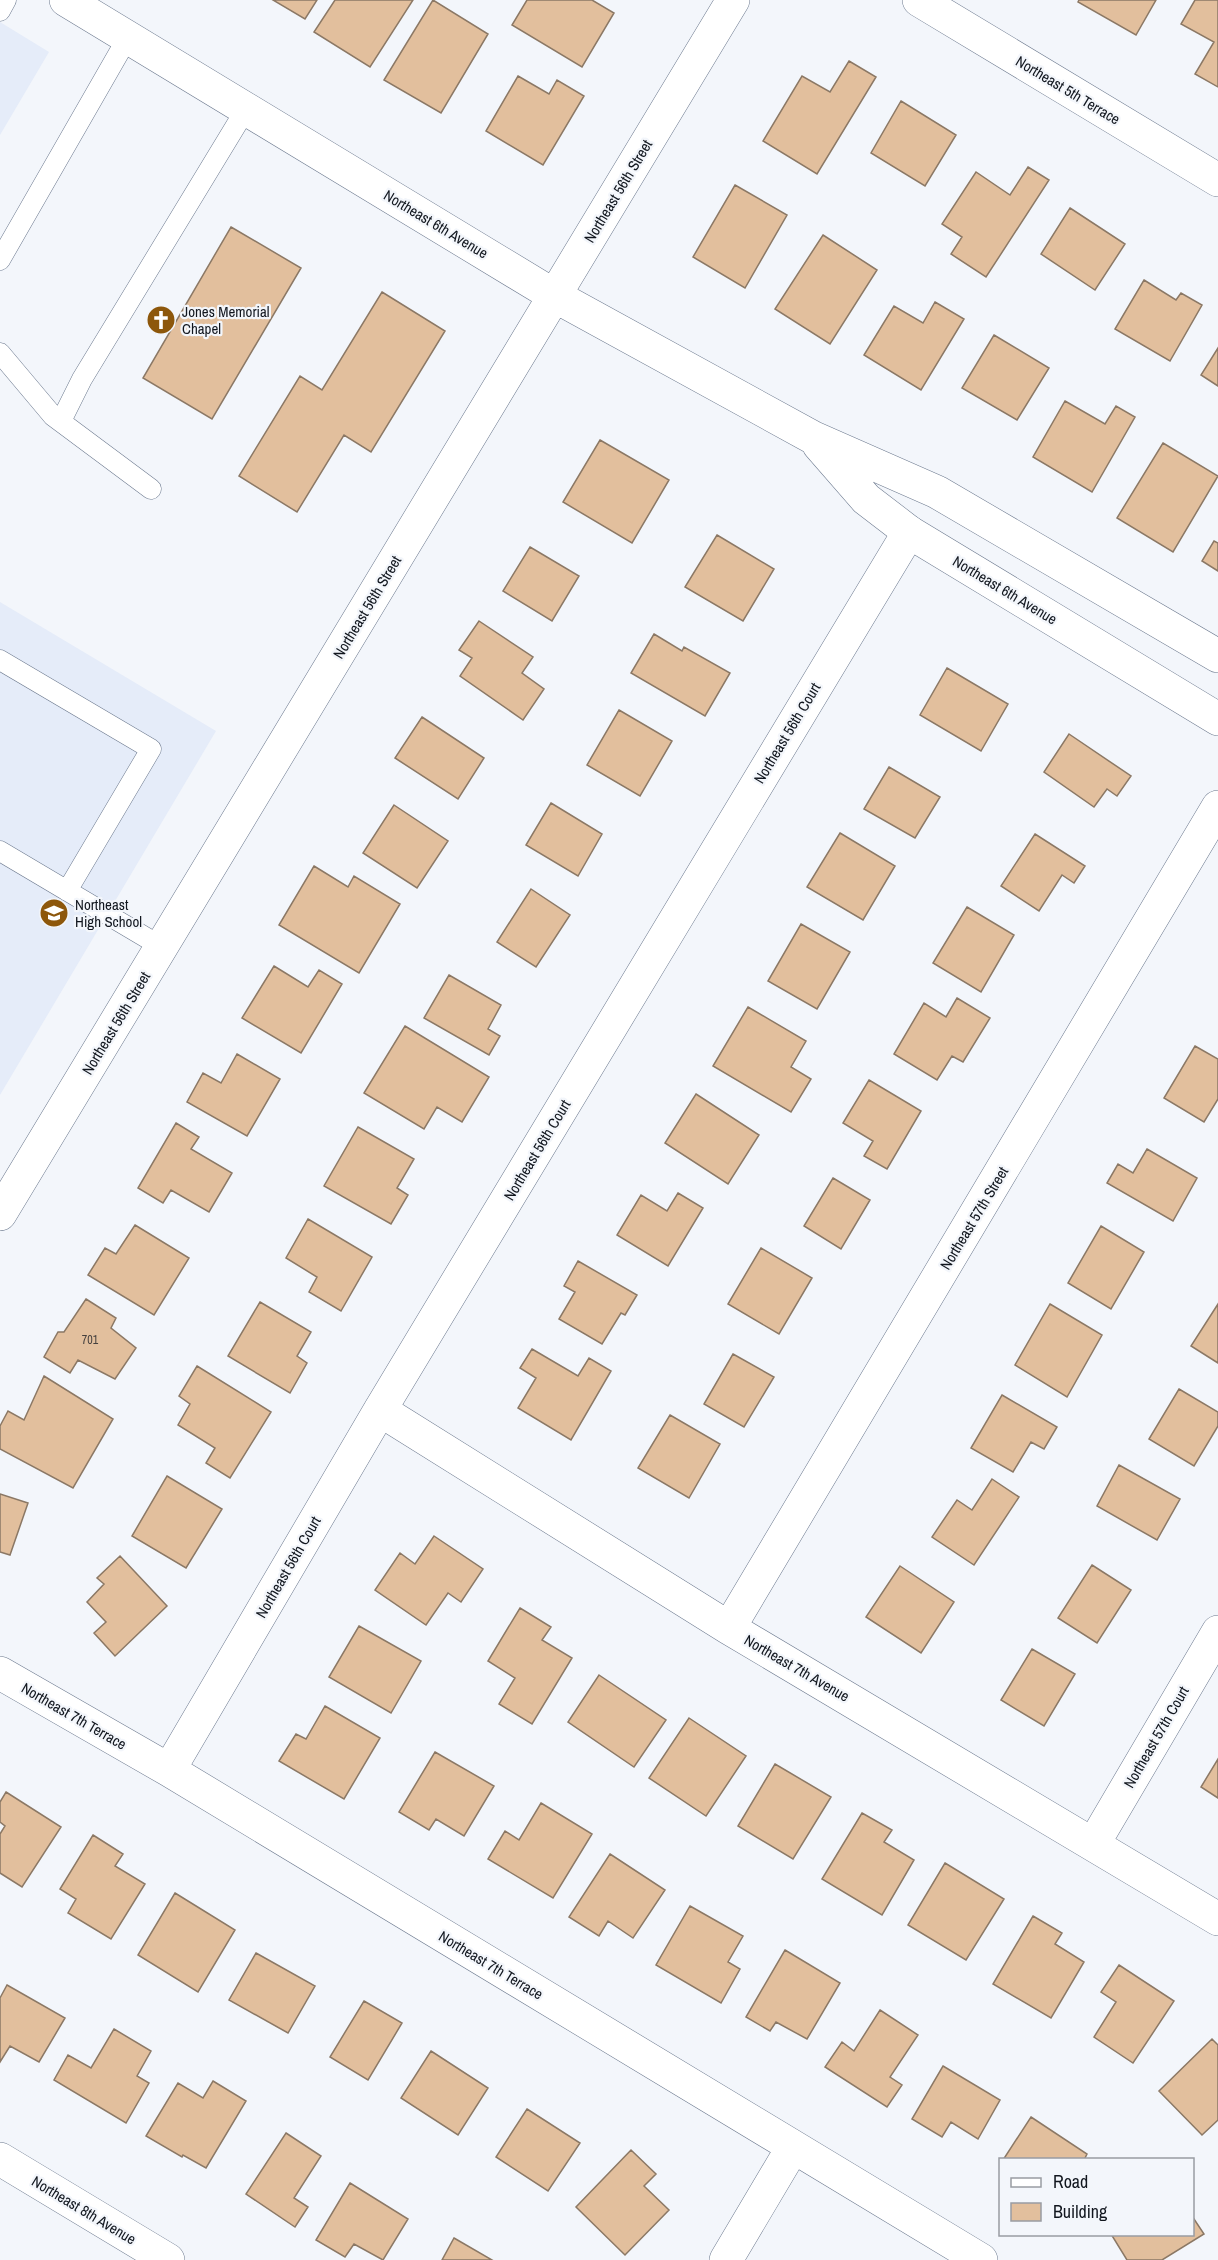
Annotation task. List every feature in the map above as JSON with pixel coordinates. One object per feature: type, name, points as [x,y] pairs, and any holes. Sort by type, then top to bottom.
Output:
[{"type":"street","name":"Northeast 6th Avenue","points":[[66,0],[555,296],[812,437],[937,492],[1218,656]]},
{"type":"street","name":"Northeast 56th Street","points":[[0,1214],[733,0]]},
{"type":"street","name":"Northeast 5th Terrace","points":[[919,0],[1218,180]]},
{"type":"street","name":"Northeast 6th Avenue","points":[[812,437],[866,499],[909,532],[1218,718]]},
{"type":"street","name":"Northeast 56th Court","points":[[169,1770],[380,1410],[909,532]]},
{"type":"street","name":"Northeast 57th Street","points":[[729,1628],[1218,807]]},
{"type":"street","name":"Northeast 7th Avenue","points":[[380,1410],[729,1628],[1094,1843],[1218,1919]]},
{"type":"street","name":"Northeast 57th Court","points":[[1094,1843],[1218,1632]]},
{"type":"street","name":"Northeast 7th Terrace","points":[[0,1673],[169,1770],[981,2260]]},
{"type":"street","points":[[726,2260],[793,2147]]},
{"type":"street","name":"Northeast 8th Avenue","points":[[0,2159],[168,2260]]},
{"type":"lane","points":[[0,11],[6,0]]},
{"type":"lane","points":[[0,260],[128,37]]},
{"type":"lane","points":[[61,421],[82,379],[246,109]]},
{"type":"lane","points":[[0,353],[53,416],[151,489]]},
{"type":"lane","points":[[0,660],[151,749],[67,891]]},
{"type":"lane","points":[[0,851],[162,947]]},
{"type":"shaded area","points":[[0,22],[49,52],[0,135]]},
{"type":"shaded area","name":"Northeast High School","points":[[0,602],[216,731],[0,1095]]},
{"type":"building","points":[[273,0],[317,0],[305,19]]},
{"type":"building","points":[[335,0],[413,0],[370,67],[314,32]]},
{"type":"building","points":[[433,0],[488,34],[441,113],[384,80]]},
{"type":"building","points":[[527,0],[592,0],[614,13],[582,67],[512,25]]},
{"type":"building","points":[[1079,0],[1156,0],[1136,35],[1078,2]]},
{"type":"building","points":[[1195,0],[1218,0],[1218,87],[1195,74],[1214,42],[1181,24]]},
{"type":"building","points":[[849,61],[876,77],[817,174],[763,141],[802,76],[830,92]]},
{"type":"building","points":[[518,76],[549,94],[557,80],[584,96],[543,165],[486,131]]},
{"type":"building","points":[[901,101],[956,135],[925,186],[871,153]]},
{"type":"building","points":[[1028,167],[1049,180],[986,277],[951,254],[962,237],[942,224],[976,172],[1010,195]]},
{"type":"building","points":[[735,185],[787,215],[745,288],[693,257]]},
{"type":"building","points":[[1070,208],[1125,244],[1095,290],[1041,254]]},
{"type":"building","points":[[231,227],[301,268],[212,419],[143,378]]},
{"type":"building","points":[[823,235],[877,270],[830,344],[775,309]]},
{"type":"building","points":[[1144,280],[1176,300],[1181,293],[1202,305],[1170,361],[1115,329]]},
{"type":"building","points":[[382,292],[445,331],[371,452],[344,435],[297,512],[239,476],[300,376],[322,390]]},
{"type":"building","points":[[935,302],[964,319],[921,390],[864,355],[894,306],[923,323]]},
{"type":"building","points":[[994,335],[1049,368],[1017,420],[962,388]]},
{"type":"building","points":[[1218,348],[1218,386],[1201,375]]},
{"type":"building","points":[[1065,401],[1105,424],[1116,406],[1135,417],[1092,492],[1033,457]]},
{"type":"building","points":[[600,440],[669,480],[632,543],[563,502]]},
{"type":"building","points":[[1163,443],[1218,476],[1173,552],[1117,518]]},
{"type":"building","points":[[717,535],[774,569],[743,621],[685,587]]},
{"type":"building","points":[[1214,541],[1218,543],[1218,571],[1202,561]]},
{"type":"building","points":[[530,547],[579,576],[552,621],[503,591]]},
{"type":"building","points":[[479,621],[533,657],[522,673],[544,689],[523,720],[460,676],[472,658],[459,650]]},
{"type":"building","points":[[654,634],[682,651],[684,647],[730,673],[705,716],[631,673]]},
{"type":"building","points":[[947,668],[1008,704],[981,751],[920,715]]},
{"type":"building","points":[[619,710],[672,741],[640,796],[587,765]]},
{"type":"building","points":[[422,717],[484,758],[458,799],[395,758]]},
{"type":"building","points":[[1069,734],[1131,776],[1117,796],[1107,789],[1094,807],[1044,772]]},
{"type":"building","points":[[889,767],[940,797],[915,838],[864,809]]},
{"type":"building","points":[[551,803],[602,834],[578,876],[526,845]]},
{"type":"building","points":[[394,805],[448,841],[417,888],[363,853]]},
{"type":"building","points":[[840,833],[895,866],[863,920],[807,887]]},
{"type":"building","points":[[1035,834],[1085,866],[1074,883],[1062,875],[1039,911],[1001,886]]},
{"type":"building","points":[[314,866],[348,887],[354,876],[400,904],[359,973],[279,925]]},
{"type":"building","points":[[531,889],[570,915],[536,967],[497,942]]},
{"type":"building","points":[[967,907],[1014,935],[981,992],[933,963]]},
{"type":"building","points":[[801,924],[850,952],[817,1009],[768,981]]},
{"type":"building","points":[[274,966],[308,987],[319,970],[342,984],[301,1053],[242,1018]]},
{"type":"building","points":[[449,975],[501,1005],[488,1029],[500,1036],[489,1055],[424,1018]]},
{"type":"building","points":[[957,998],[990,1018],[963,1062],[952,1056],[937,1080],[894,1054],[924,1003],[946,1017]]},
{"type":"building","points":[[748,1007],[806,1041],[791,1067],[811,1079],[791,1112],[713,1066]]},
{"type":"building","points":[[405,1026],[489,1077],[462,1122],[437,1107],[424,1129],[364,1093]]},
{"type":"building","points":[[1195,1046],[1218,1059],[1218,1099],[1204,1122],[1164,1098]]},
{"type":"building","points":[[237,1054],[280,1079],[247,1136],[187,1102],[203,1073],[221,1083]]},
{"type":"building","points":[[869,1080],[921,1111],[887,1169],[864,1156],[873,1141],[843,1123]]},
{"type":"building","points":[[696,1094],[759,1135],[728,1184],[665,1143]]},
{"type":"building","points":[[176,1123],[199,1137],[191,1149],[232,1173],[209,1212],[171,1190],[163,1203],[138,1188]]},
{"type":"building","points":[[358,1127],[414,1159],[397,1188],[408,1195],[391,1224],[324,1186]]},
{"type":"building","points":[[1147,1149],[1197,1178],[1173,1221],[1107,1183],[1118,1164],[1133,1173]]},
{"type":"building","points":[[833,1178],[870,1200],[841,1249],[804,1226]]},
{"type":"building","points":[[678,1193],[703,1208],[668,1266],[617,1235],[641,1195],[667,1211]]},
{"type":"building","points":[[308,1219],[372,1257],[341,1311],[309,1292],[317,1277],[286,1258]]},
{"type":"building","points":[[135,1225],[189,1258],[154,1315],[88,1275],[105,1248],[116,1254]]},
{"type":"building","points":[[1101,1226],[1144,1252],[1111,1309],[1068,1283]]},
{"type":"building","points":[[761,1248],[812,1278],[779,1334],[728,1304]]},
{"type":"building","points":[[578,1261],[637,1295],[625,1315],[621,1313],[602,1344],[559,1319],[575,1292],[564,1286]]},
{"type":"building","points":[[86,1299],[116,1318],[111,1328],[136,1348],[115,1379],[78,1360],[70,1373],[44,1357],[58,1332],[64,1332]]},
{"type":"building","points":[[260,1302],[311,1332],[297,1356],[307,1363],[290,1393],[228,1356]]},
{"type":"building","points":[[1050,1304],[1102,1335],[1067,1397],[1015,1365]]},
{"type":"building","points":[[1218,1304],[1218,1363],[1191,1346]]},
{"type":"building","points":[[532,1349],[578,1376],[589,1358],[611,1371],[571,1440],[518,1408],[536,1378],[520,1368]]},
{"type":"building","points":[[733,1354],[774,1377],[744,1427],[704,1404]]},
{"type":"building","points":[[197,1366],[271,1412],[230,1478],[206,1463],[215,1448],[178,1425],[190,1404],[179,1396]]},
{"type":"building","points":[[44,1376],[113,1419],[73,1488],[0,1449],[0,1426],[8,1411],[24,1420]]},
{"type":"building","points":[[1179,1389],[1218,1412],[1218,1426],[1194,1466],[1149,1439]]},
{"type":"building","points":[[1002,1395],[1057,1427],[1044,1449],[1031,1442],[1013,1472],[971,1448]]},
{"type":"building","points":[[670,1415],[720,1444],[689,1498],[638,1468]]},
{"type":"building","points":[[1119,1465],[1180,1499],[1157,1540],[1097,1506]]},
{"type":"building","points":[[167,1476],[222,1509],[186,1568],[132,1536]]},
{"type":"building","points":[[992,1479],[1019,1497],[974,1565],[932,1537],[957,1500],[972,1510]]},
{"type":"building","points":[[0,1494],[28,1503],[10,1555],[0,1552]]},
{"type":"building","points":[[434,1536],[483,1569],[461,1602],[448,1593],[426,1625],[375,1590],[400,1553],[415,1564]]},
{"type":"building","points":[[120,1556],[167,1606],[115,1656],[94,1633],[106,1622],[87,1602],[104,1584],[97,1578]]},
{"type":"building","points":[[1092,1565],[1131,1590],[1097,1643],[1058,1618]]},
{"type":"building","points":[[900,1566],[954,1602],[921,1653],[866,1617]]},
{"type":"building","points":[[520,1608],[551,1627],[542,1640],[572,1658],[532,1724],[499,1704],[515,1678],[488,1661]]},
{"type":"building","points":[[359,1626],[421,1661],[391,1713],[329,1677]]},
{"type":"building","points":[[1032,1649],[1075,1674],[1044,1726],[1001,1700]]},
{"type":"building","points":[[599,1675],[666,1720],[634,1767],[568,1722]]},
{"type":"building","points":[[325,1706],[380,1738],[344,1799],[279,1761],[296,1734],[306,1739]]},
{"type":"building","points":[[689,1718],[746,1756],[706,1816],[649,1778]]},
{"type":"building","points":[[435,1752],[494,1786],[464,1836],[436,1819],[429,1830],[399,1812]]},
{"type":"building","points":[[1218,1759],[1218,1798],[1201,1787]]},
{"type":"building","points":[[775,1764],[831,1797],[793,1859],[738,1826]]},
{"type":"building","points":[[6,1792],[61,1827],[22,1887],[0,1873],[0,1834],[5,1826],[0,1822],[0,1802]]},
{"type":"building","points":[[541,1803],[592,1834],[553,1898],[488,1859],[505,1831],[519,1840]]},
{"type":"building","points":[[862,1813],[892,1830],[884,1842],[914,1860],[882,1915],[822,1879]]},
{"type":"building","points":[[93,1835],[123,1854],[115,1866],[145,1884],[111,1939],[68,1913],[76,1899],[60,1889]]},
{"type":"building","points":[[610,1854],[665,1890],[633,1938],[608,1921],[599,1936],[569,1917]]},
{"type":"building","points":[[945,1863],[1004,1899],[966,1960],[908,1925]]},
{"type":"building","points":[[175,1893],[235,1930],[198,1992],[138,1955]]},
{"type":"building","points":[[690,1906],[743,1936],[728,1962],[740,1969],[721,2003],[656,1965]]},
{"type":"building","points":[[1033,1916],[1062,1933],[1055,1944],[1084,1962],[1051,2018],[993,1984]]},
{"type":"building","points":[[785,1950],[840,1983],[807,2039],[776,2022],[770,2031],[746,2017]]},
{"type":"building","points":[[256,1953],[315,1986],[288,2033],[229,2000]]},
{"type":"building","points":[[1119,1965],[1174,2001],[1133,2063],[1094,2037],[1116,2002],[1101,1992]]},
{"type":"building","points":[[7,1985],[65,2018],[39,2062],[10,2046],[0,2062],[0,1998]]},
{"type":"building","points":[[364,2001],[402,2023],[368,2080],[330,2057]]},
{"type":"building","points":[[880,2010],[918,2035],[890,2077],[902,2085],[887,2107],[825,2067],[842,2042],[854,2051]]},
{"type":"building","points":[[114,2029],[151,2051],[137,2076],[149,2083],[126,2123],[54,2080],[68,2055],[91,2068]]},
{"type":"building","points":[[1212,2039],[1218,2045],[1218,2120],[1202,2135],[1159,2091]]},
{"type":"building","points":[[431,2051],[488,2088],[458,2135],[401,2098]]},
{"type":"building","points":[[943,2066],[1000,2100],[978,2139],[951,2122],[942,2137],[912,2119]]},
{"type":"building","points":[[213,2081],[246,2101],[206,2168],[146,2136],[178,2083],[203,2098]]},
{"type":"building","points":[[527,2109],[580,2143],[548,2191],[496,2157]]},
{"type":"building","points":[[1031,2117],[1087,2154],[1085,2158],[1004,2158]]},
{"type":"building","points":[[286,2133],[321,2156],[294,2198],[308,2207],[295,2227],[246,2194]]},
{"type":"building","points":[[631,2150],[656,2174],[644,2186],[669,2210],[625,2255],[576,2207]]},
{"type":"building","points":[[350,2183],[408,2219],[383,2260],[354,2244],[345,2257],[316,2240]]},
{"type":"building","points":[[1194,2219],[1204,2234],[1162,2260],[1127,2260],[1112,2236],[1194,2236]]},
{"type":"building","points":[[454,2238],[492,2260],[442,2260]]},
{"type":"place","name":"Jones Memorial Chapel","points":[[161,320]]},
{"type":"place","name":"Northeast High School","points":[[54,913]]}]
